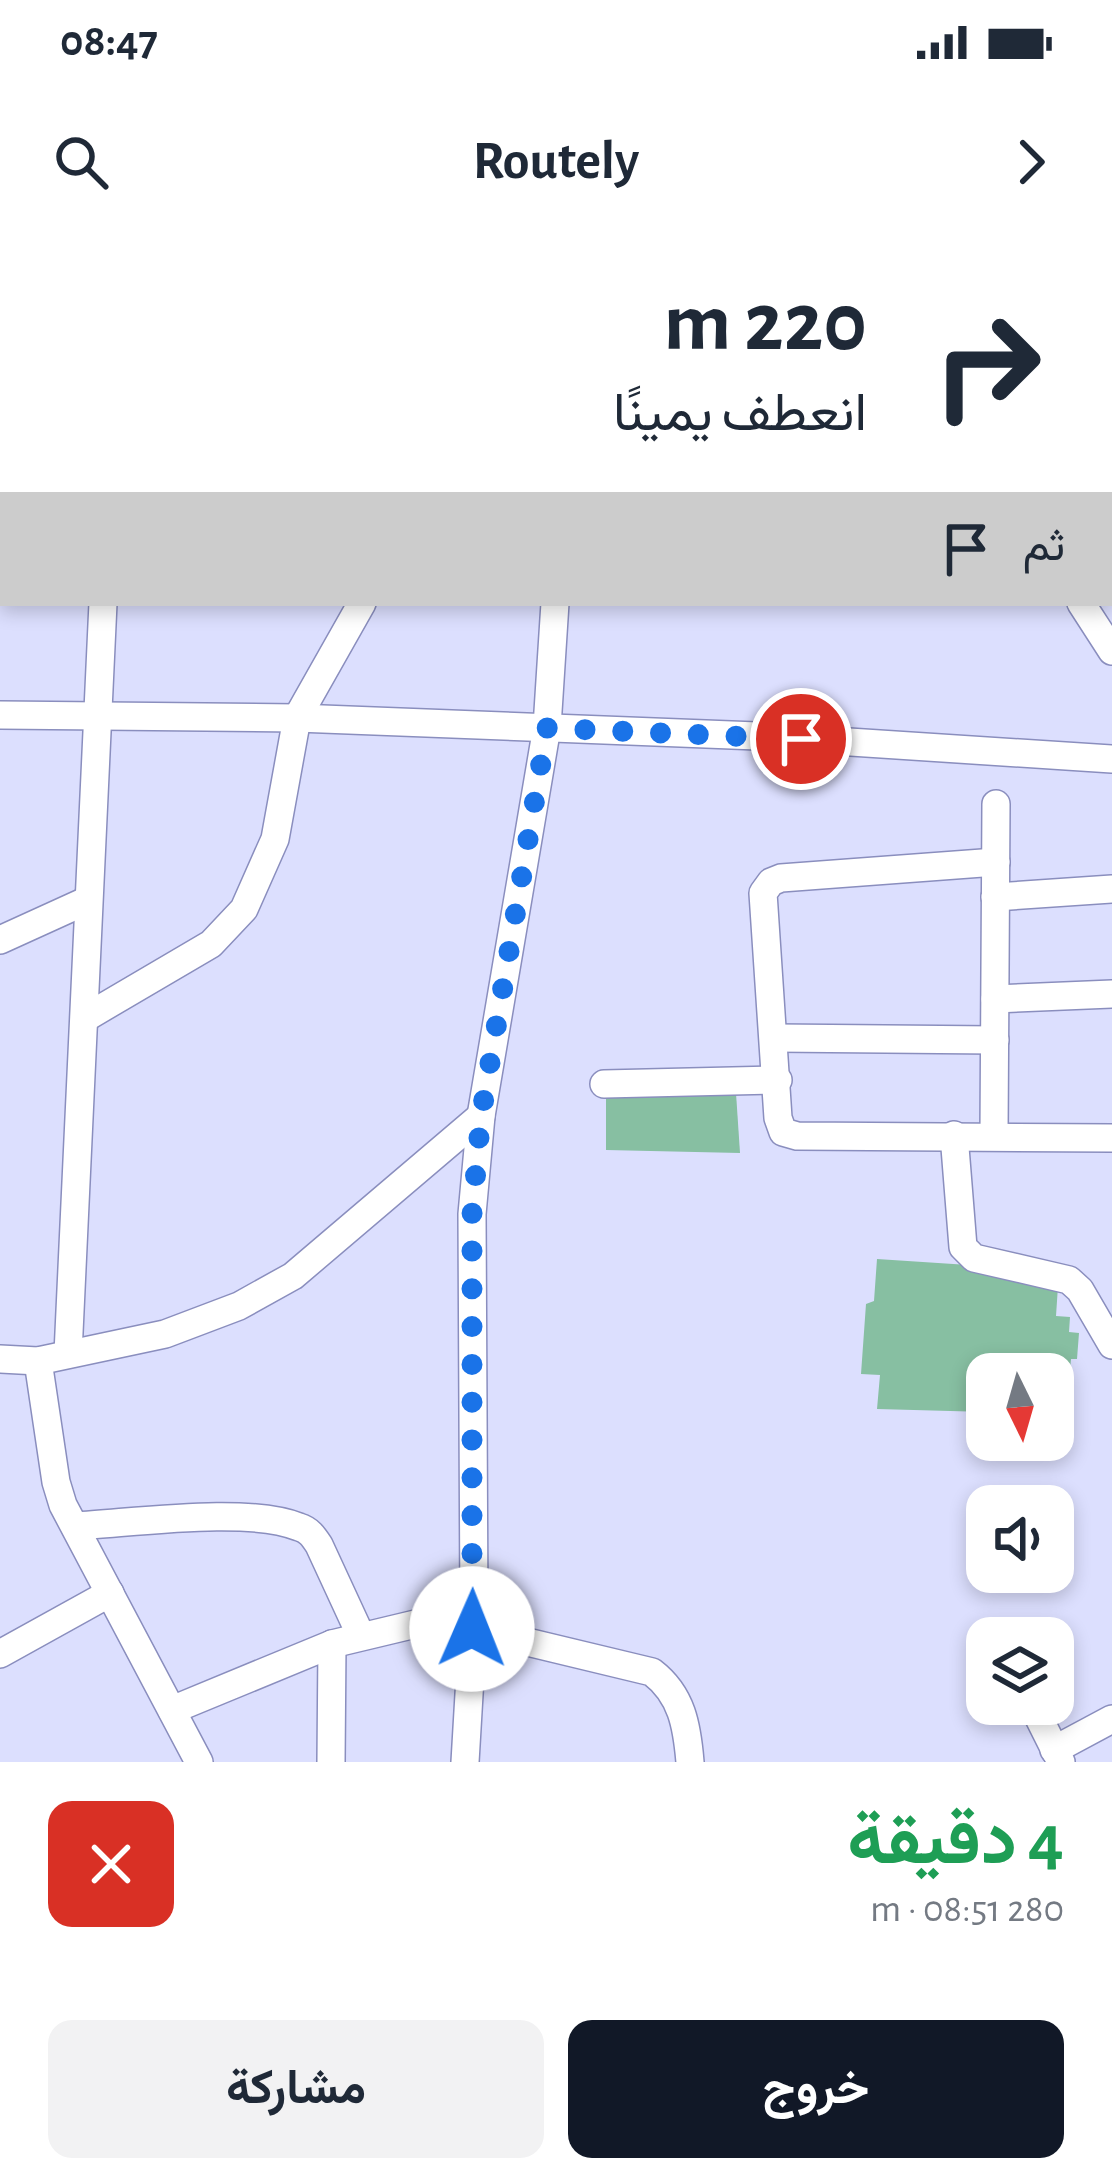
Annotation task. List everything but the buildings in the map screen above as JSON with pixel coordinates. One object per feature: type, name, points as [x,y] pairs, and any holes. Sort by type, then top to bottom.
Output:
[{"type":"street","points":[[68,1354],[103,606]]},
{"type":"street","points":[[85,1018],[211,944],[244,909],[275,839],[297,718],[360,606]]},
{"type":"street","points":[[465,1762],[473,1619],[472,1214],[481,1116],[547,728],[555,606]]},
{"type":"street","points":[[1083,606],[1112,651]]},
{"type":"street","points":[[0,715],[297,718],[757,736],[1112,760]]},
{"type":"street","points":[[994,1135],[995,804]]},
{"type":"street","points":[[995,862],[771,882],[764,893],[778,1118],[783,1132],[796,1136],[1112,1138]]},
{"type":"street","points":[[995,897],[1112,889]]},
{"type":"street","points":[[0,940],[88,900]]},
{"type":"street","points":[[995,999],[1112,994]]},
{"type":"street","points":[[775,1038],[995,1040]]},
{"type":"street","points":[[604,1084],[778,1080]]},
{"type":"street","points":[[0,1359],[38,1361],[165,1334],[239,1306],[293,1276],[481,1116]]},
{"type":"street","points":[[954,1135],[963,1247],[974,1258],[1069,1280],[1080,1290],[1112,1345]]},
{"type":"street","points":[[38,1361],[56,1482],[198,1762]]},
{"type":"street","points":[[75,1526],[230,1518],[294,1524],[310,1532],[320,1545],[361,1636]]},
{"type":"street","points":[[0,1654],[110,1593]]},
{"type":"street","points":[[172,1710],[332,1644],[473,1619],[652,1672],[670,1686],[687,1726],[690,1762]]},
{"type":"street","points":[[331,1762],[332,1644]]},
{"type":"street","points":[[1042,1725],[1058,1756],[1112,1718]]},
{"type":"route","points":[[472,1629],[472,1214],[481,1116],[547,728],[801,739]]}]
